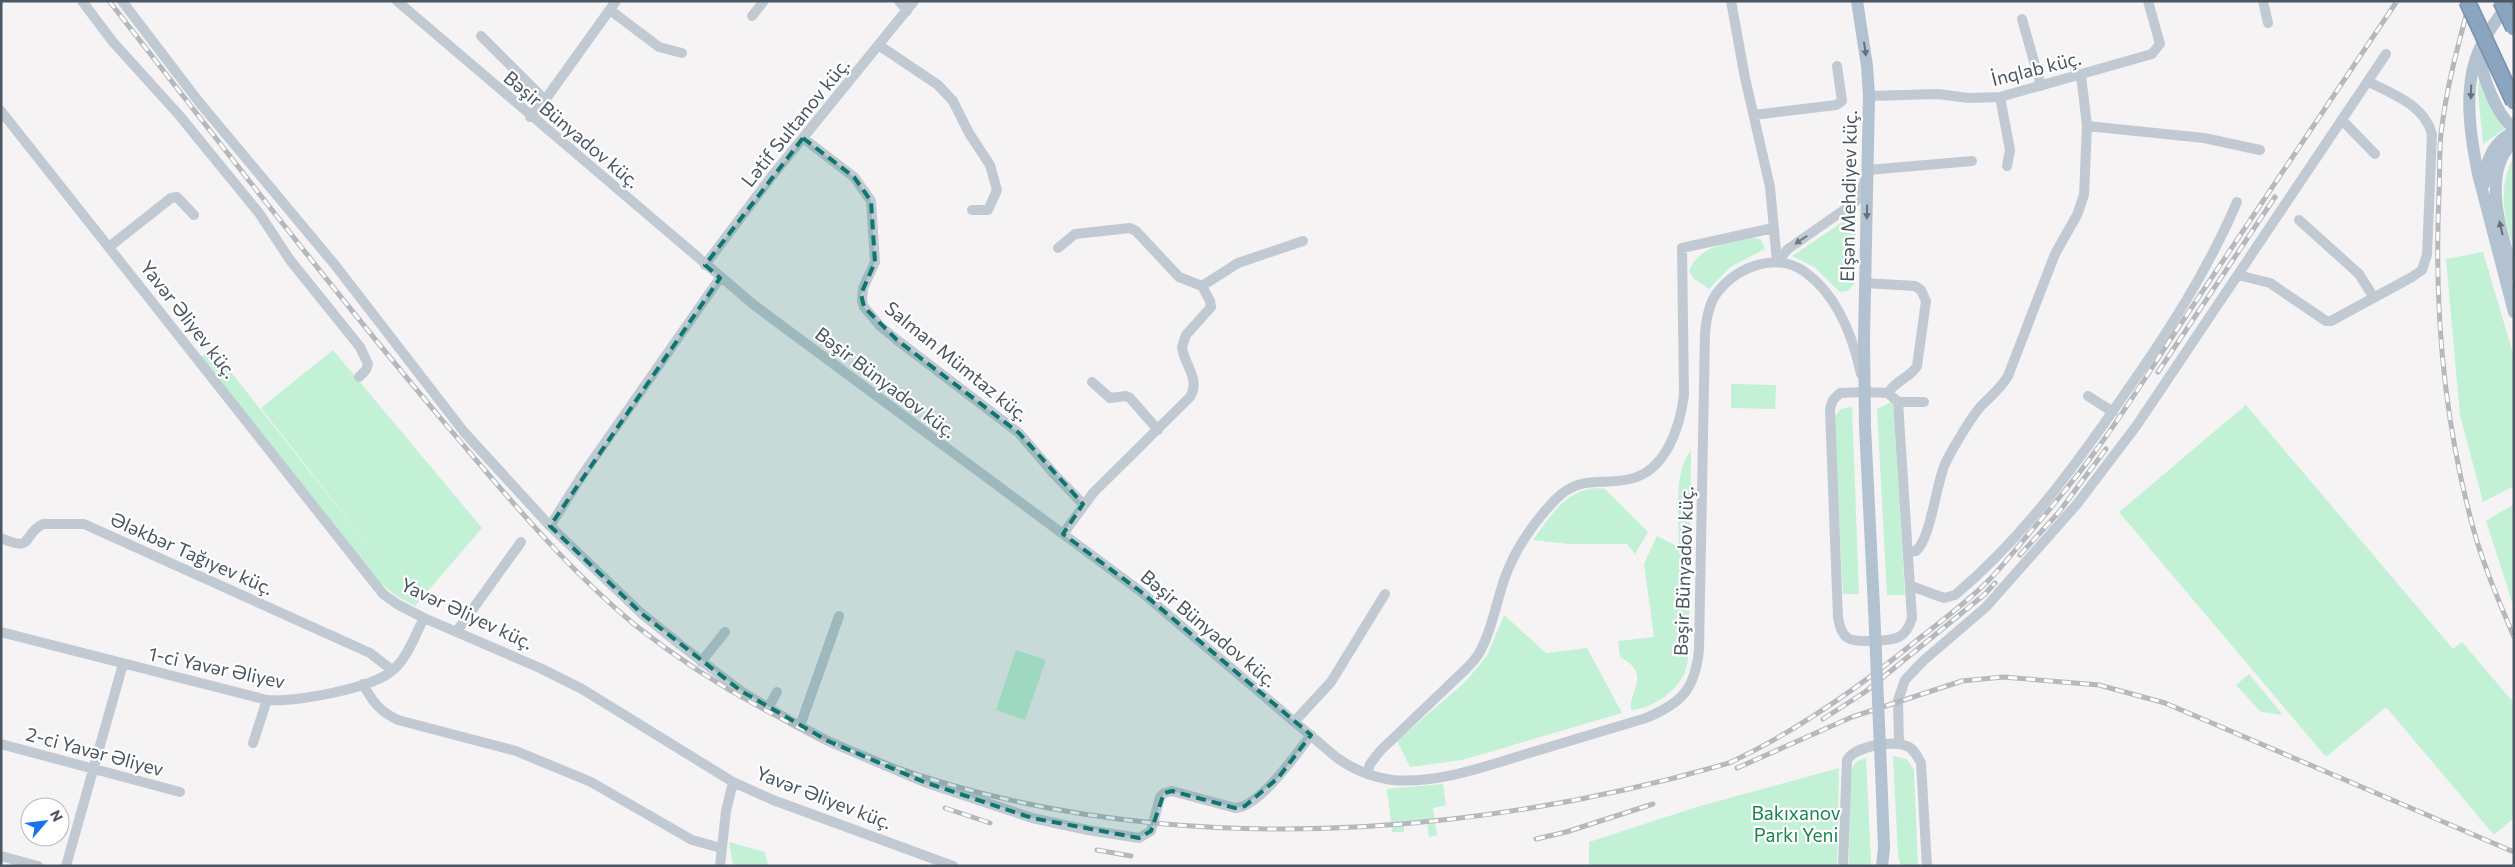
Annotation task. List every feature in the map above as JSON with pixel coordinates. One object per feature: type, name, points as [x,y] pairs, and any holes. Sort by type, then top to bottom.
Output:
[{"type":"highway","points":[[2467,1],[2514,102]]},
{"type":"highway","points":[[2501,1],[2514,28]]},
{"type":"main road","name":"Elşən Mehdiyev küç.","points":[[1857,1],[1867,66],[1869,96],[1865,392],[1884,848]]},
{"type":"main road","points":[[2510,1],[2480,47],[2473,69],[2470,100],[2473,152],[2483,199],[2514,312]]},
{"type":"main road","points":[[2480,47],[2482,68],[2488,87],[2503,118],[2514,130],[2503,138],[2489,158],[2486,166],[2483,199]]},
{"type":"main road","points":[[2514,142],[2502,158],[2496,190],[2499,220],[2514,275]]},
{"type":"main road","points":[[1882,866],[1884,848]]},
{"type":"main road","points":[[1884,848],[1890,866]]},
{"type":"street","points":[[82,1],[113,42],[179,115],[259,213],[290,260],[360,347],[368,364],[366,370],[359,377]]},
{"type":"street","points":[[122,1],[190,90],[335,265],[447,411],[550,526],[641,613],[701,662],[768,708],[800,726],[870,760],[986,804],[1050,822],[1140,838],[1151,831],[1160,797],[1164,793],[1172,791],[1235,808],[1244,806],[1278,778],[1310,736]]},
{"type":"street","name":"Bəşir Bünyadov küç.","points":[[396,1],[720,278],[880,400],[1140,591],[1343,762],[1368,774],[1397,780],[1432,778],[1463,772],[1646,718],[1667,708],[1685,694],[1695,677],[1699,650],[1706,320],[1717,294],[1734,276],[1755,265],[1777,262]]},
{"type":"street","points":[[752,16],[764,1]]},
{"type":"street","points":[[899,1],[907,10]]},
{"type":"street","name":"Lətif Sultanov küç.","points":[[705,265],[803,138],[880,46],[914,1]]},
{"type":"street","points":[[1731,1],[1771,194],[1777,262]]},
{"type":"street","name":"İnqlab küç.","points":[[1869,96],[1938,94],[1968,98],[2000,97],[2152,54],[2158,50],[2160,44],[2148,1]]},
{"type":"street","points":[[2263,1],[2268,23]]},
{"type":"street","points":[[530,116],[545,100],[613,6],[659,46],[682,53]]},
{"type":"street","points":[[2022,19],[2041,86]]},
{"type":"street","points":[[481,36],[545,100]]},
{"type":"street","points":[[880,46],[946,93],[960,112],[969,133],[985,156],[997,190],[988,210],[972,210]]},
{"type":"street","points":[[1899,744],[1898,700],[1905,680],[1923,661],[1986,607],[2077,504],[2137,424],[2369,82],[2386,54]]},
{"type":"street","points":[[1754,115],[1836,105],[1842,101],[1837,66]]},
{"type":"street","points":[[1908,552],[1916,551],[1923,541],[1941,473],[1949,456],[1978,410],[1996,393],[2008,376],[2055,254],[2080,210],[2086,179],[2087,126],[2081,75]]},
{"type":"street","points":[[2238,275],[2270,283],[2326,321],[2374,298],[2422,270],[2426,263],[2432,134],[2427,120],[2414,107],[2369,82]]},
{"type":"street","points":[[2000,97],[2010,150],[2007,166]]},
{"type":"street","name":"Yavər Əliyev küç.","points":[[1,111],[383,594],[397,604],[424,618],[540,668],[582,689],[733,782],[773,800],[954,866]]},
{"type":"street","points":[[2342,120],[2375,154]]},
{"type":"street","points":[[2087,126],[2204,138],[2260,150]]},
{"type":"street","name":"Salman Mümtaz küç.","points":[[803,138],[854,177],[871,201],[875,262],[861,294],[864,307],[880,326],[897,340],[1018,433],[1083,504]]},
{"type":"street","points":[[1777,262],[1788,249],[1854,203],[1860,196],[1868,170],[1972,161]]},
{"type":"street","points":[[108,247],[171,198],[177,197],[182,200],[194,215]]},
{"type":"street","points":[[1911,586],[1944,598],[1955,595],[2005,549],[2041,508],[2086,451],[2156,350],[2208,262],[2237,202]]},
{"type":"street","points":[[2299,220],[2359,274],[2374,298]]},
{"type":"street","points":[[1058,248],[1075,234],[1130,228],[1136,231],[1179,278],[1202,286],[1211,307],[1186,336],[1182,346],[1195,388],[1190,397],[1083,504],[1063,534]]},
{"type":"street","points":[[1368,774],[1370,764],[1380,751],[1477,656],[1510,565],[1529,533],[1556,499],[1580,484],[1591,481],[1629,480],[1640,476],[1660,458],[1674,438],[1680,419],[1684,395],[1682,248],[1773,228]]},
{"type":"street","points":[[1202,286],[1238,262],[1303,241]]},
{"type":"street","points":[[1777,262],[1795,266],[1804,271],[1825,290],[1849,332],[1865,392]]},
{"type":"street","points":[[550,526],[583,474],[720,278]]},
{"type":"street","points":[[1865,283],[1915,286],[1922,290],[1926,301],[1917,366],[1914,371],[1898,380],[1888,393]]},
{"type":"street","points":[[1092,382],[1110,398],[1126,396],[1130,398],[1158,430]]},
{"type":"street","points":[[1898,402],[1912,618],[1910,625],[1900,636],[1888,640],[1857,641],[1848,638],[1841,630],[1838,617],[1830,409],[1833,400],[1840,393],[1888,393],[1898,402],[1924,402]]},
{"type":"street","points":[[2088,396],[2113,412]]},
{"type":"street","name":"Ələkbər Tağıyev küç.","points":[[1,538],[16,545],[22,544],[43,524],[84,524],[370,653],[392,670]]},
{"type":"street","points":[[457,631],[521,542]]},
{"type":"street","points":[[1294,722],[1331,682],[1385,594]]},
{"type":"street","points":[[800,726],[838,616]]},
{"type":"street","name":"1-ci Yavər Əliyev","points":[[1,632],[267,700],[302,699],[363,684],[392,670],[406,653],[424,618]]},
{"type":"street","points":[[701,662],[725,632]]},
{"type":"street","points":[[66,866],[92,768],[123,664]]},
{"type":"street","points":[[363,684],[374,704],[384,714],[398,720],[516,751],[591,782],[692,840],[721,848]]},
{"type":"street","points":[[768,708],[777,692]]},
{"type":"street","points":[[253,742],[267,700]]},
{"type":"street","name":"2-ci Yavər Əliyev","points":[[1,744],[180,792]]},
{"type":"street","points":[[1843,866],[1847,760],[1854,752],[1864,748],[1899,744],[1913,750],[1921,763],[1927,866]]},
{"type":"street","points":[[720,866],[721,848],[733,782]]},
{"type":"street","points":[[1,856],[38,866]]},
{"type":"highlighted area","points":[[803,138],[854,177],[871,201],[875,262],[861,294],[864,307],[897,340],[1019,433],[1083,504],[1063,534],[1140,591],[1311,735],[1278,778],[1245,806],[1235,808],[1172,791],[1164,793],[1151,831],[1139,838],[1032,818],[924,782],[828,741],[741,691],[641,613],[550,526],[720,278],[705,265]]},
{"type":"green space","points":[[2479,78],[2488,102],[2504,129],[2483,144],[2478,93]]},
{"type":"green space","points":[[2514,157],[2514,250],[2507,226],[2504,191],[2505,180]]},
{"type":"green space","points":[[1856,213],[1856,281],[1848,291],[1840,292],[1814,267],[1792,256]]},
{"type":"green space","points":[[1752,237],[1761,240],[1765,249],[1730,267],[1709,289],[1693,278],[1689,271],[1694,262],[1707,251],[1724,244]]},
{"type":"green space","points":[[2483,252],[2514,357],[2514,486],[2483,502],[2460,415],[2446,259]]},
{"type":"green space","points":[[211,347],[383,564],[261,408],[333,350],[482,528],[415,606],[395,595],[377,580],[201,358]]},
{"type":"green space","points":[[1731,384],[1776,385],[1775,409],[1731,408]]},
{"type":"green space","points":[[1893,401],[1905,595],[1887,595],[1877,409]]},
{"type":"green space","points":[[2246,405],[2453,649],[2462,642],[2514,703],[2514,818],[2494,835],[2386,707],[2326,757],[2119,512]]},
{"type":"green space","points":[[1852,407],[1859,594],[1843,594],[1834,418],[1841,409]]},
{"type":"green space","points":[[1691,451],[1689,652],[1685,672],[1670,693],[1655,703],[1631,710],[1637,676],[1630,664],[1620,657],[1618,641],[1654,637],[1644,564],[1657,536],[1679,547],[1679,483],[1685,460]]},
{"type":"green space","points":[[1593,488],[1605,489],[1648,532],[1635,554],[1627,544],[1571,544],[1533,540],[1558,507],[1573,495]]},
{"type":"green space","points":[[2514,504],[2514,608],[2486,521]]},
{"type":"green space","points":[[1504,615],[1546,653],[1587,648],[1622,713],[1462,760],[1410,767],[1397,741],[1465,682],[1487,656]]},
{"type":"green space","points":[[1016,650],[1046,660],[1025,720],[996,710]]},
{"type":"green space","points":[[2249,674],[2283,715],[2261,712],[2236,685]]},
{"type":"green space","points":[[1893,756],[1907,759],[1914,770],[1918,866],[1901,866],[1898,856]]},
{"type":"green space","points":[[1866,758],[1871,861],[1870,866],[1849,866],[1850,778],[1854,765]]},
{"type":"green space","name":"Bakıxanov Parkı Yeni","points":[[1839,768],[1837,866],[1589,866],[1589,842],[1700,806]]},
{"type":"green space","points":[[1443,784],[1446,805],[1433,808],[1437,835],[1429,837],[1427,822],[1404,825],[1404,832],[1392,832],[1387,789]]},
{"type":"green space","points":[[729,842],[765,852],[768,866],[733,866]]},
{"type":"railway","points":[[109,1],[404,375],[560,555],[635,625],[755,705],[885,763],[1021,802],[1162,824],[1306,829],[1450,819],[1591,797],[1729,763],[1799,725],[1885,665],[1958,608],[1988,581],[2078,474],[2126,407],[2397,1]]},
{"type":"railway","points":[[2470,1],[2449,84],[2441,134],[2438,235],[2440,318],[2447,399],[2461,480],[2480,550],[2514,637]]},
{"type":"railway","points":[[2158,372],[2275,197]]},
{"type":"railway","points":[[2020,555],[2059,512],[2106,449]]},
{"type":"railway","points":[[1823,719],[1865,692],[1985,594],[1995,583]]},
{"type":"railway","points":[[1737,768],[1852,717],[1962,681],[2003,677],[2099,685],[2165,703],[2514,852]]},
{"type":"railway","points":[[1536,839],[1566,832],[1653,804]]},
{"type":"railway","points":[[945,808],[990,823]]},
{"type":"railway","points":[[1097,850],[1131,856]]}]
